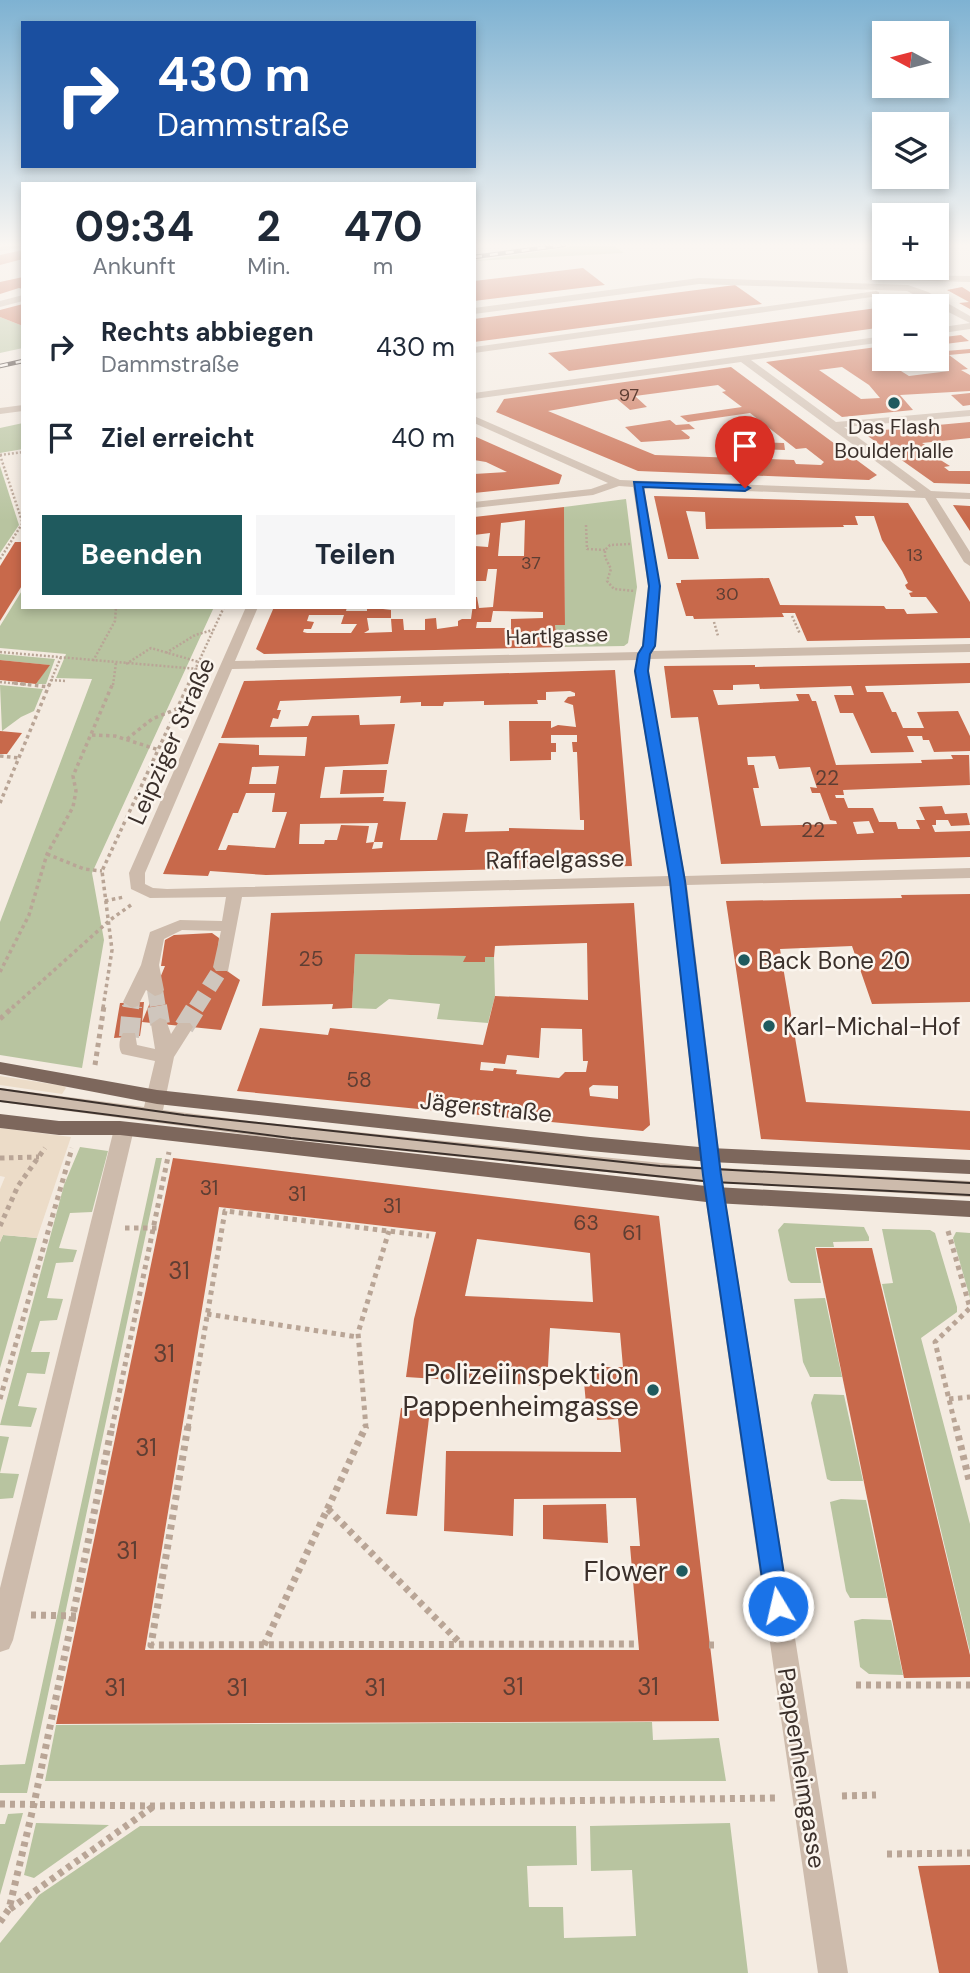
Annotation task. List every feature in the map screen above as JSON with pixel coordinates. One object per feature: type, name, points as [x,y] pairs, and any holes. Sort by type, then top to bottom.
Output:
[{"type":"main road","name":"Jägerstraße","points":[[0,1068],[81,1080],[152,1115],[173,1134],[712,1175],[970,1209]]},
{"type":"main road","name":"Jägerstraße","points":[[0,1121],[59,1128],[124,1129],[152,1115]]},
{"type":"main road","name":"Jägerstraße","points":[[712,1175],[970,1167]]},
{"type":"street","points":[[476,350],[566,337]]},
{"type":"street","points":[[476,396],[872,341]]},
{"type":"street","points":[[743,359],[928,494],[970,562]]},
{"type":"street","points":[[0,411],[21,408]]},
{"type":"street","points":[[836,425],[970,413]]},
{"type":"street","points":[[476,420],[618,483],[970,496]]},
{"type":"street","points":[[476,505],[593,492],[618,483]]},
{"type":"street","name":"Pappenheimgasse","points":[[638,484],[654,593],[649,646],[644,654],[641,671],[678,881],[712,1175],[833,1973]]},
{"type":"street","name":"Leipziger Straße","points":[[142,890],[137,886],[137,873],[251,609]]},
{"type":"street","name":"Hartlgasse","points":[[229,665],[970,648]]},
{"type":"street","name":"Raffaelgasse","points":[[142,890],[158,894],[970,873]]},
{"type":"street","points":[[222,967],[235,891]]},
{"type":"street","points":[[132,1002],[150,965],[156,936],[180,925],[230,926]]},
{"type":"street","points":[[150,965],[155,990]]},
{"type":"street","points":[[160,1024],[165,1057]]},
{"type":"street","points":[[152,1115],[165,1057],[184,1027]]},
{"type":"street","points":[[129,1037],[128,1050],[165,1057]]},
{"type":"street","name":"Jägerstraße","points":[[0,1095],[106,1111],[712,1175],[970,1189]]},
{"type":"street","points":[[0,1640],[124,1129]]},
{"type":"path","points":[[21,452],[0,455],[21,521]]},
{"type":"path","points":[[586,525],[587,549],[605,550],[614,545],[647,544]]},
{"type":"path","points":[[0,559],[21,526]]},
{"type":"path","points":[[605,550],[605,557],[611,569],[607,582],[614,589],[654,593]]},
{"type":"path","points":[[93,660],[115,621],[116,609]]},
{"type":"path","points":[[792,616],[802,639]]},
{"type":"path","points":[[165,653],[195,635],[213,630]]},
{"type":"path","points":[[126,664],[151,648],[199,662]]},
{"type":"path","points":[[0,652],[195,669]]},
{"type":"path","points":[[0,803],[61,657]]},
{"type":"path","points":[[0,972],[29,915],[47,854],[73,807],[76,791],[73,776],[92,735],[98,714],[112,691],[116,663]]},
{"type":"path","points":[[51,680],[66,681]]},
{"type":"path","points":[[0,682],[49,687]]},
{"type":"path","points":[[126,739],[152,719],[179,708]]},
{"type":"path","points":[[92,735],[126,739],[159,750]]},
{"type":"path","points":[[0,756],[19,758]]},
{"type":"path","points":[[47,854],[84,869],[102,871]]},
{"type":"path","points":[[0,1019],[110,920]]},
{"type":"path","points":[[9,1909],[76,1616],[173,1134]]},
{"type":"path","points":[[0,1399],[74,1141]]},
{"type":"path","points":[[0,1226],[18,1186],[47,1146]]},
{"type":"path","points":[[0,1158],[39,1157]]},
{"type":"path","points":[[429,1236],[225,1211],[219,1228],[207,1314],[153,1616],[151,1644],[638,1644]]},
{"type":"path","points":[[100,1227],[156,1228]]},
{"type":"path","points":[[947,1227],[970,1308],[935,1342],[970,1484]]},
{"type":"path","points":[[264,1644],[366,1428],[359,1337],[389,1231]]},
{"type":"path","points":[[207,1314],[359,1337]]},
{"type":"path","points":[[949,1399],[970,1397]]},
{"type":"path","points":[[328,1509],[462,1644]]},
{"type":"path","points":[[6,1615],[76,1616]]},
{"type":"path","points":[[709,1645],[719,1645]]},
{"type":"path","points":[[856,1685],[970,1685]]},
{"type":"path","points":[[842,1796],[876,1795]]},
{"type":"path","points":[[0,1804],[154,1806],[777,1798]]},
{"type":"path","points":[[0,1922],[9,1909],[154,1806]]},
{"type":"path","points":[[887,1854],[970,1853]]},
{"type":"green space","points":[[0,337],[21,337],[21,348],[0,353]]},
{"type":"green space","points":[[21,423],[21,449],[0,453],[0,428]]},
{"type":"green space","points":[[0,466],[19,525],[0,553]]},
{"type":"green space","points":[[626,499],[637,587],[628,643],[624,646],[565,647],[565,632],[556,632],[555,625],[565,625],[564,507]]},
{"type":"green space","points":[[21,592],[21,609],[213,609],[92,873],[104,940],[82,1068],[0,1055],[0,922],[92,679],[56,678],[66,654],[0,648],[0,626]]},
{"type":"green space","points":[[0,654],[55,659],[46,684],[36,684],[49,665],[0,660]]},
{"type":"green space","points":[[0,685],[43,689],[34,711],[2,731]]},
{"type":"green space","points":[[355,954],[466,956],[464,962],[484,962],[485,957],[494,957],[495,996],[488,1023],[437,1019],[440,1004],[389,999],[376,1009],[352,1008]]},
{"type":"green space","points":[[80,1147],[108,1151],[92,1212],[70,1213],[59,1248],[77,1250],[73,1262],[56,1263],[47,1298],[63,1299],[57,1320],[40,1321],[31,1352],[50,1352],[45,1374],[27,1373],[18,1406],[37,1408],[31,1427],[0,1425],[64,1185]]},
{"type":"green space","points":[[156,1158],[162,1158],[27,1793],[0,1793],[0,1765],[25,1764]]},
{"type":"green space","points":[[784,1223],[864,1227],[869,1241],[833,1242],[834,1247],[815,1247],[821,1283],[791,1283],[788,1280],[778,1230]]},
{"type":"green space","points":[[882,1229],[930,1230],[935,1233],[957,1307],[957,1312],[921,1338],[970,1524],[970,1652],[882,1284],[893,1283]]},
{"type":"green space","points":[[956,1232],[970,1233],[970,1298],[953,1238]]},
{"type":"green space","points":[[3,1235],[37,1238],[0,1368],[0,1242]]},
{"type":"green space","points":[[825,1298],[842,1377],[810,1377],[803,1362],[794,1299]]},
{"type":"green space","points":[[814,1394],[844,1395],[863,1481],[827,1479],[811,1403]]},
{"type":"green space","points":[[0,1436],[9,1437],[0,1473]]},
{"type":"green space","points":[[0,1473],[19,1474],[13,1498],[0,1499]]},
{"type":"green space","points":[[841,1499],[866,1500],[887,1598],[850,1598],[846,1591],[830,1502]]},
{"type":"green space","points":[[891,1620],[903,1675],[869,1674],[860,1667],[854,1621]]},
{"type":"green space","points":[[652,1722],[653,1740],[719,1738],[726,1781],[45,1781],[56,1725]]},
{"type":"green space","points":[[23,1813],[0,1895],[0,1824],[5,1824],[8,1814]]},
{"type":"green space","points":[[36,1823],[109,1825],[34,1878],[24,1875]]},
{"type":"green space","points":[[730,1823],[748,1973],[0,1973],[0,1943],[39,1895],[140,1826],[576,1826],[577,1865],[527,1866],[529,1907],[563,1907],[564,1938],[636,1936],[632,1870],[591,1871],[590,1826]]},
{"type":"shaded area","points":[[0,1076],[66,1088],[62,1094],[0,1085]]},
{"type":"shaded area","points":[[0,1128],[71,1137],[37,1238],[3,1235],[0,1242],[0,1189],[5,1177],[0,1176]]},
{"type":"building","points":[[476,337],[511,337],[476,342]]},
{"type":"building","points":[[664,337],[812,337],[569,371],[548,353]]},
{"type":"building","points":[[949,337],[964,337],[969,341],[949,344]]},
{"type":"building","points":[[872,348],[872,371],[901,371],[909,376],[949,371],[949,355],[968,369],[961,370],[970,375],[970,391],[900,395],[913,410],[842,417],[766,362]],"holes":[[[842,367],[869,385],[880,398],[861,399],[819,370]]]},
{"type":"building","points":[[970,349],[970,353],[949,355],[949,351]]},
{"type":"building","points":[[731,367],[877,475],[869,480],[638,471],[496,412],[504,399]],"holes":[[[718,385],[726,391],[722,392],[742,407],[680,416],[688,422],[750,413],[796,449],[806,448],[824,462],[821,465],[796,464],[794,460],[655,455],[548,411],[617,399],[630,410],[647,407],[635,396]]]},
{"type":"building","points":[[970,393],[970,405],[963,406],[951,395]]},
{"type":"building","points":[[670,420],[676,425],[689,424],[695,429],[681,430],[689,439],[641,442],[625,427]]},
{"type":"building","points":[[970,422],[970,438],[922,443],[930,448],[923,449],[950,466],[944,467],[949,471],[970,471],[970,484],[934,483],[862,432]]},
{"type":"building","points":[[476,437],[562,475],[559,484],[476,493],[476,474],[507,472],[476,460]]},
{"type":"building","points":[[750,442],[784,443],[785,450],[750,449]]},
{"type":"building","points":[[654,496],[908,503],[970,602],[970,638],[807,641],[795,613],[782,613],[784,617],[694,619],[693,616],[686,616],[676,583],[681,583],[681,580],[769,578],[780,605],[884,606],[886,609],[904,609],[907,614],[938,613],[926,597],[911,597],[909,593],[913,592],[907,589],[905,585],[908,583],[882,540],[874,516],[855,516],[858,525],[843,525],[844,527],[706,529],[705,512],[686,511],[699,559],[668,559]]},
{"type":"building","points":[[953,505],[970,506],[970,531]]},
{"type":"building","points":[[564,507],[565,625],[555,625],[556,632],[565,631],[565,647],[264,654],[256,649],[273,609],[391,610],[391,618],[367,618],[369,630],[364,633],[392,632],[391,619],[403,619],[404,630],[425,630],[425,619],[436,618],[437,629],[458,626],[458,621],[471,619],[472,609],[476,609],[476,597],[479,608],[493,607],[497,569],[488,569],[486,581],[476,581],[476,546],[488,547],[490,533],[476,535],[476,517]],"holes":[[[525,520],[524,556],[498,556],[501,523]],[[493,611],[543,612],[543,618],[511,619],[511,628],[476,628],[477,622],[491,622]],[[309,615],[344,615],[341,624],[357,624],[351,633],[307,633],[303,632],[304,629],[311,629],[314,622],[307,621]]]},
{"type":"building","points":[[15,542],[21,542],[21,587],[0,621],[0,566]]},
{"type":"building","points":[[0,660],[50,665],[36,684],[0,680]]},
{"type":"building","points":[[970,663],[970,683],[865,686],[867,692],[883,692],[903,728],[924,728],[917,712],[958,711],[970,736],[970,751],[934,752],[929,740],[923,740],[922,736],[907,736],[914,752],[871,753],[853,713],[840,713],[834,695],[854,695],[851,686],[760,689],[759,684],[733,685],[733,690],[713,690],[718,705],[799,701],[796,694],[809,694],[812,701],[816,701],[836,765],[922,763],[921,760],[953,759],[951,755],[969,755],[970,785],[843,790],[844,795],[835,795],[836,798],[844,798],[848,808],[873,808],[879,822],[896,822],[898,829],[920,829],[916,820],[925,820],[919,807],[942,806],[945,814],[967,813],[970,825],[951,826],[948,820],[936,820],[936,825],[932,825],[935,832],[970,831],[970,857],[721,864],[698,717],[671,718],[664,666]],"holes":[[[775,756],[779,769],[810,767],[817,788],[810,787],[812,793],[820,793],[830,820],[836,821],[837,824],[761,826],[753,788],[759,788],[754,765],[748,765],[747,757]],[[869,821],[874,833],[857,834],[853,822]]]},
{"type":"building","points":[[615,670],[632,866],[266,875],[210,871],[208,876],[163,874],[219,743],[259,745],[259,755],[305,756],[307,737],[221,738],[244,681]],"holes":[[[546,692],[575,693],[575,696],[568,697],[564,702],[573,705],[576,727],[558,725],[551,728],[551,721],[509,721],[510,761],[551,760],[551,752],[556,752],[556,743],[551,743],[551,735],[577,735],[577,742],[572,742],[573,752],[577,752],[580,820],[584,820],[584,830],[509,828],[509,831],[465,832],[468,814],[443,813],[437,840],[400,840],[406,802],[383,801],[384,797],[320,798],[325,767],[388,764],[395,724],[360,725],[359,715],[312,716],[308,726],[270,727],[273,718],[278,719],[280,701],[401,696],[400,703],[421,702],[421,706],[443,706],[444,702],[484,701],[484,705],[538,704],[537,700],[546,700]],[[279,766],[276,784],[249,784],[252,767]],[[246,793],[275,793],[272,812],[287,812],[275,848],[228,845],[226,850],[218,850],[233,813],[238,813]],[[378,823],[374,842],[366,843],[369,826],[341,825],[337,840],[325,840],[324,844],[299,844],[300,824]],[[374,842],[383,842],[382,848],[372,849]]]},
{"type":"building","points":[[0,731],[22,733],[7,754],[0,754]]},
{"type":"building","points":[[343,770],[387,770],[384,793],[340,794]]},
{"type":"building","points":[[970,894],[970,1002],[872,1004],[852,946],[780,949],[806,1102],[970,1111],[970,1150],[761,1139],[726,901]]},
{"type":"building","points":[[634,903],[650,1125],[643,1131],[237,1091],[260,1028],[328,1035],[330,1028],[483,1045],[495,996],[588,1000],[587,943],[495,946],[494,957],[485,957],[485,962],[463,962],[466,956],[355,954],[352,1008],[332,1009],[333,1004],[262,1006],[271,913]],"holes":[[[541,1028],[582,1029],[583,1061],[588,1061],[586,1072],[565,1072],[559,1078],[516,1074],[517,1070],[480,1070],[481,1062],[505,1064],[507,1055],[539,1058]],[[593,1085],[618,1086],[618,1099],[590,1096],[589,1088]]]},
{"type":"building","points":[[212,933],[219,938],[217,964],[240,980],[221,1030],[142,1022],[165,966],[161,966],[165,940],[174,935]]},
{"type":"building","points":[[144,1002],[140,1036],[114,1038],[120,1003]]},
{"type":"building","points":[[173,1158],[659,1216],[719,1721],[56,1724]],"holes":[[[219,1207],[436,1232],[414,1319],[406,1377],[547,1386],[550,1328],[620,1333],[623,1367],[595,1367],[596,1382],[584,1382],[586,1404],[596,1403],[597,1420],[618,1419],[621,1452],[446,1451],[444,1531],[513,1536],[514,1499],[636,1498],[640,1546],[630,1546],[639,1650],[145,1650]],[[477,1239],[590,1253],[593,1302],[465,1296]]]},
{"type":"building","points":[[816,1248],[872,1248],[970,1655],[970,1677],[904,1678]]},
{"type":"building","points":[[401,1408],[430,1410],[417,1516],[386,1514]]},
{"type":"building","points":[[606,1504],[608,1543],[543,1539],[543,1505]]},
{"type":"building","points":[[970,1865],[970,1973],[939,1973],[918,1866]]},
{"type":"tunnel","points":[[196,1008],[222,967]]},
{"type":"tunnel","points":[[155,990],[158,1008]]},
{"type":"tunnel","points":[[131,1008],[132,1002]]},
{"type":"tunnel","points":[[129,1037],[132,1006]]},
{"type":"tunnel","points":[[157,1006],[160,1024]]},
{"type":"tunnel","points":[[184,1027],[197,1006]]},
{"type":"tram line","points":[[0,1089],[184,1115],[660,1166],[970,1183]]},
{"type":"tram line","points":[[0,1101],[291,1138],[713,1182],[970,1195]]},
{"type":"railway","points":[[0,366],[21,361]]},
{"type":"place","name":"Das Flash Boulderhalle","points":[[894,403]]},
{"type":"place","name":"Back Bone 20","points":[[744,960]]},
{"type":"place","name":"Karl-Michal-Hof","points":[[769,1026]]},
{"type":"place","name":"Polizeiinspektion Pappenheimgasse","points":[[653,1390]]},
{"type":"place","name":"Flower","points":[[682,1571]]},
{"type":"route","points":[[745,488],[638,484],[654,586],[649,646],[644,654],[641,671],[678,881],[712,1175],[778,1606]]}]
